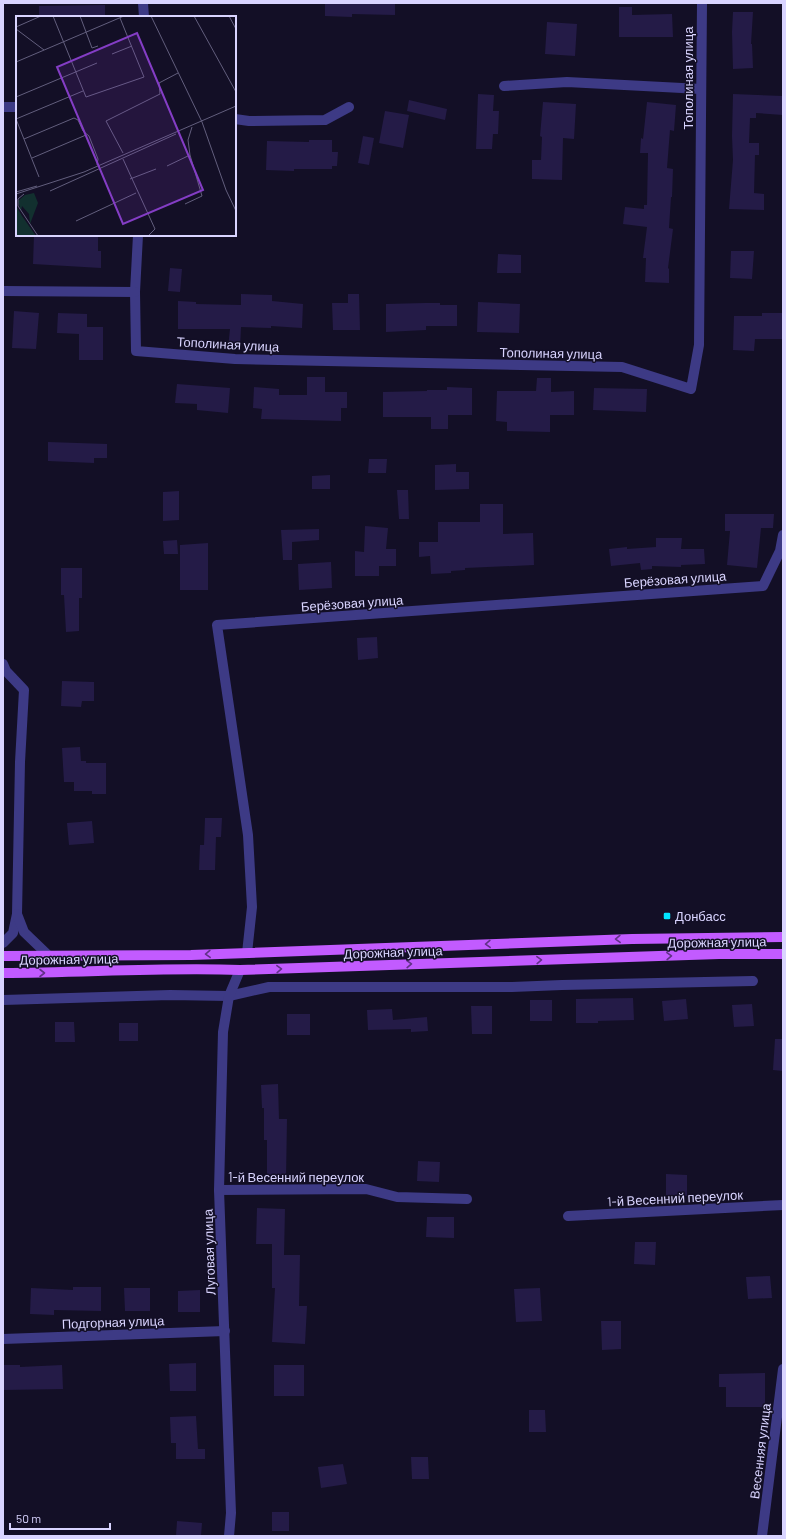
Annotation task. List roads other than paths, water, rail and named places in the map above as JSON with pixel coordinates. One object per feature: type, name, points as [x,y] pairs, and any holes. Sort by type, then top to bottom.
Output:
[{"type":"main road","name":"Дорожная улица","points":[[3,956],[191,955],[632,939],[783,937]]},
{"type":"main road","name":"Дорожная улица","points":[[3,973],[52,973],[190,968],[240,970],[720,954],[783,954]]},
{"type":"street","points":[[143,3],[144,16]]},
{"type":"street","name":"Тополиная улица","points":[[138,236],[135,292],[136,351],[235,359],[622,367],[692,389],[699,345],[702,3]]},
{"type":"street","points":[[504,86],[566,82],[701,90]]},
{"type":"street","points":[[3,107],[16,107]]},
{"type":"street","points":[[236,119],[325,120],[350,107]]},
{"type":"street","points":[[3,291],[135,292]]},
{"type":"street","name":"Берёзовая улица","points":[[247,953],[252,907],[248,835],[217,626],[763,586],[780,551],[783,535]]},
{"type":"street","points":[[3,943],[13,933],[17,914],[20,762],[24,690],[4,669]]},
{"type":"street","points":[[17,914],[24,932],[49,956]]},
{"type":"street","name":"Луговая улица","points":[[229,1536],[231,1513],[219,1190],[223,1032],[229,996],[240,970]]},
{"type":"street","points":[[3,1000],[170,995],[229,996],[269,987],[512,987],[562,984],[753,981]]},
{"type":"street","name":"1-й Весенний переулок","points":[[219,1190],[366,1189],[397,1197],[467,1199]]},
{"type":"street","name":"1-й Весенний переулок","points":[[568,1216],[783,1205]]},
{"type":"street","name":"Подгорная улица","points":[[3,1339],[225,1331]]},
{"type":"street","name":"Весенняя улица","points":[[762,1536],[783,1369]]},
{"type":"place","name":"Донбасс","points":[[667,916]]}]
